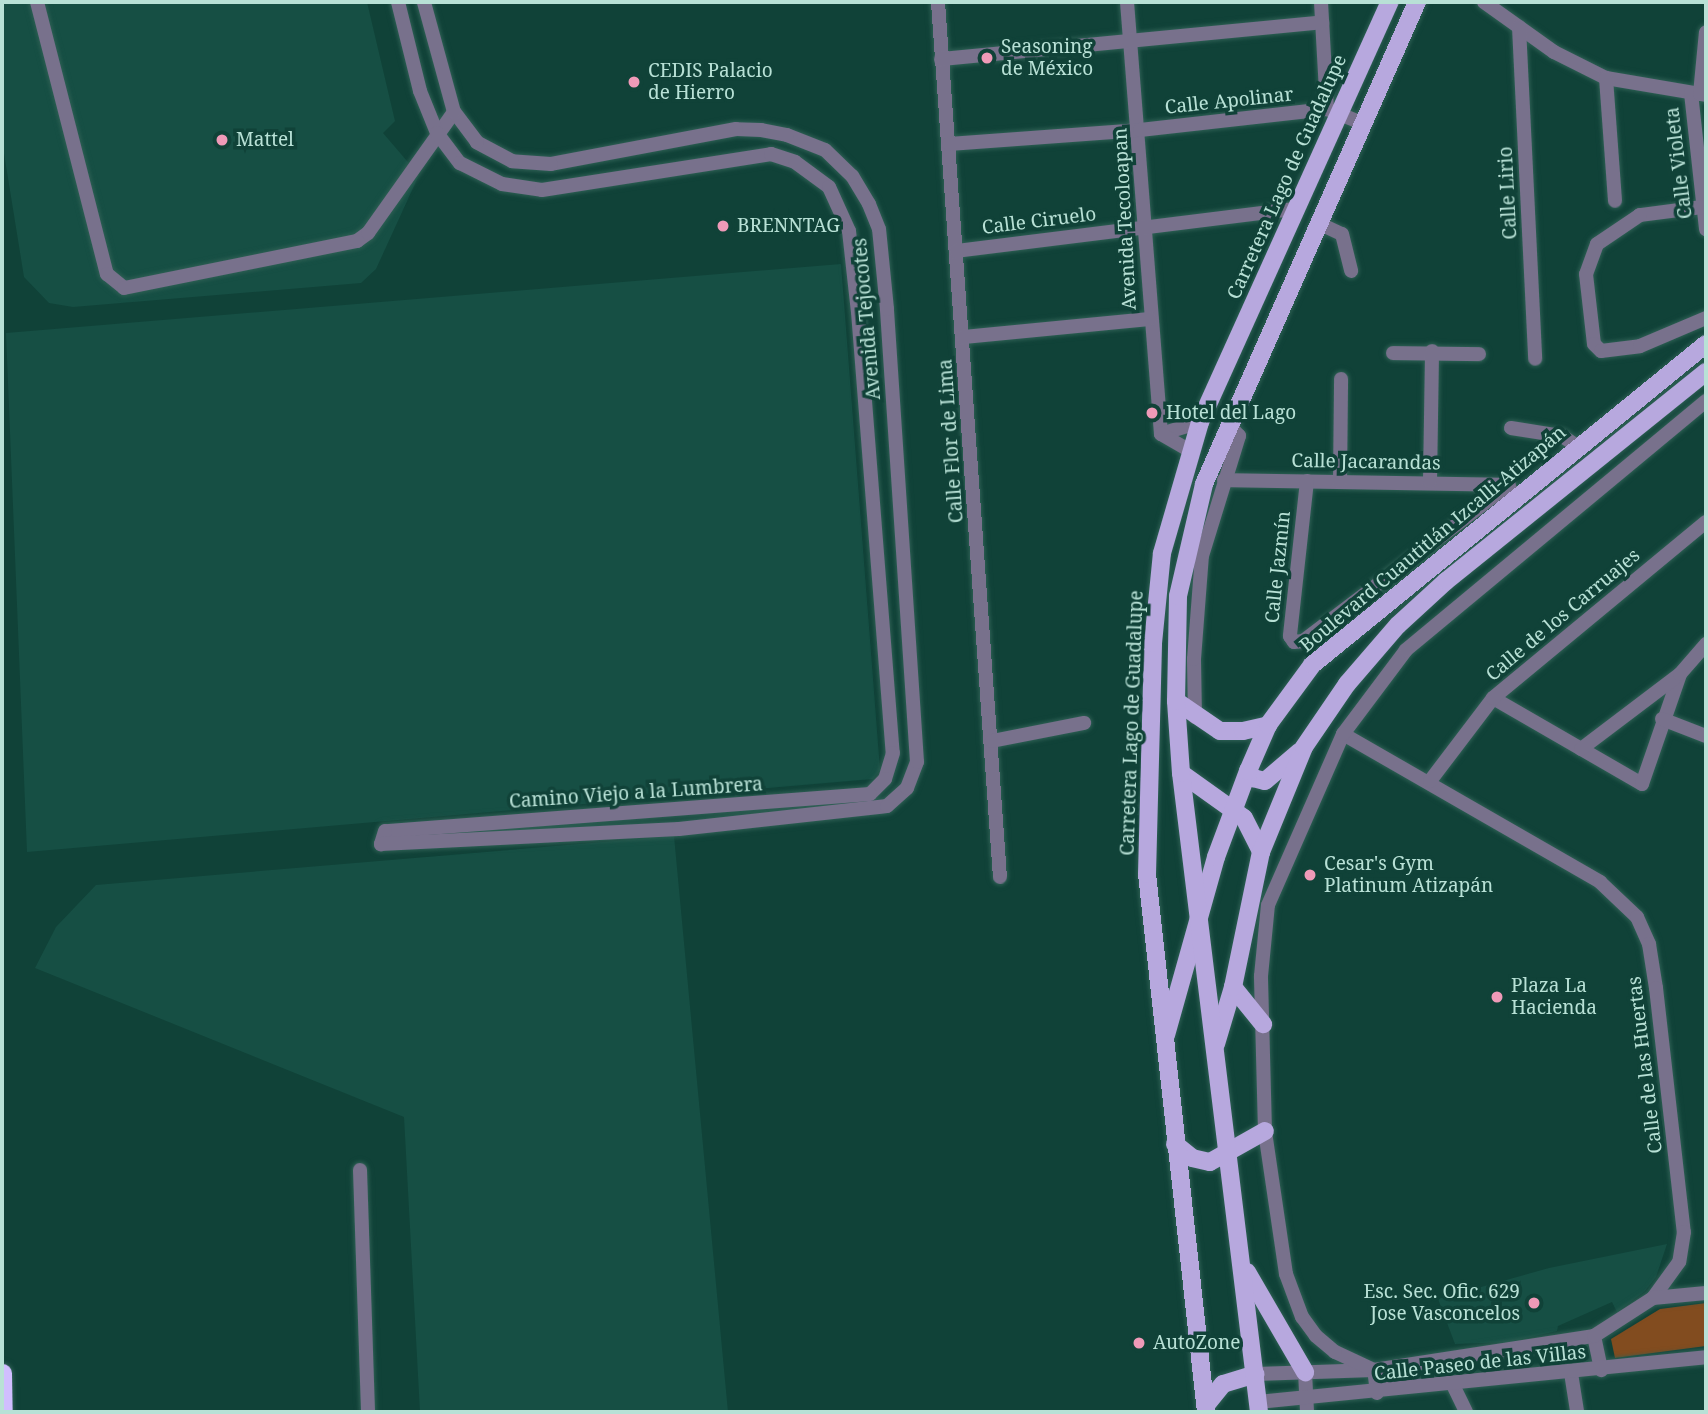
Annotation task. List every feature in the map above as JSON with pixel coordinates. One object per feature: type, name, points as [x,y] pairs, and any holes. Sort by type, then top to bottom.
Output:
[{"type":"highway","points":[[2,1373],[3,1412]]},
{"type":"main road","name":"Carretera Lago de Guadalupe","points":[[1206,1409],[1163,1045],[1147,874],[1153,643],[1166,533],[1189,450],[1200,422],[1295,209],[1332,112],[1390,2]]},
{"type":"main road","points":[[1259,1407],[1243,1266],[1197,932],[1181,773],[1176,701],[1182,568],[1204,484],[1361,123],[1417,2]]},
{"type":"main road","name":"Boulevard Cuautitlán Izcalli-Atizapán","points":[[1163,1045],[1216,857],[1248,771],[1268,725],[1325,651],[1512,491],[1533,482],[1706,344]]},
{"type":"main road","points":[[1214,1050],[1233,987],[1261,852],[1304,747],[1347,684],[1398,625],[1706,372]]},
{"type":"main road","points":[[1176,701],[1220,731],[1243,732],[1268,725]]},
{"type":"main road","points":[[1248,771],[1253,778],[1265,781],[1304,747]]},
{"type":"main road","points":[[1181,773],[1234,810],[1253,832],[1261,852]]},
{"type":"main road","points":[[1233,987],[1263,1024]]},
{"type":"main road","points":[[1175,1144],[1200,1162],[1227,1153],[1265,1131]]},
{"type":"main road","points":[[1243,1266],[1305,1372]]},
{"type":"main road","points":[[1206,1409],[1223,1384],[1256,1374]]},
{"type":"street","points":[[37,2],[107,274],[124,288],[357,241],[368,233],[454,112]]},
{"type":"street","name":"Avenida Tejocotes","points":[[398,2],[419,92],[437,133],[460,163],[521,189],[542,190],[771,154],[795,162],[829,187],[849,231],[859,312],[893,753],[886,779]]},
{"type":"street","name":"Avenida Tejocotes","points":[[424,2],[454,112],[477,142],[522,163],[551,164],[736,129],[787,135],[807,142],[825,150],[852,176],[879,229],[888,326],[917,762],[913,778],[897,799]]},
{"type":"street","name":"Calle Flor de Lima","points":[[937,2],[1000,877]]},
{"type":"street","name":"Avenida Tecoloapan","points":[[1127,2],[1128,43],[1140,130],[1150,319],[1161,434]]},
{"type":"street","points":[[1321,2],[1332,112]]},
{"type":"street","points":[[1484,2],[1554,52],[1606,78],[1699,94]]},
{"type":"street","points":[[941,59],[1128,43],[1322,22]]},
{"type":"street","name":"Calle Lirio","points":[[1519,27],[1535,359]]},
{"type":"street","name":"Calle Violeta","points":[[1706,32],[1699,94],[1702,206],[1706,229]]},
{"type":"street","points":[[1606,78],[1615,201]]},
{"type":"street","name":"Calle Apolinar","points":[[948,144],[1332,112],[1361,123]]},
{"type":"street","points":[[1702,206],[1640,215],[1597,244],[1586,274],[1594,344],[1601,351],[1640,346],[1706,318]]},
{"type":"street","name":"Calle Ciruelo","points":[[956,251],[1295,209]]},
{"type":"street","points":[[1318,223],[1342,233],[1351,271]]},
{"type":"street","points":[[963,337],[1150,319]]},
{"type":"street","points":[[1393,353],[1432,357],[1479,354]]},
{"type":"street","points":[[1430,481],[1432,357]]},
{"type":"street","points":[[1340,482],[1342,379]]},
{"type":"street","points":[[1377,1393],[1374,1370],[1335,1352],[1302,1317],[1286,1274],[1265,1131],[1261,976],[1268,905],[1343,734],[1406,650],[1706,401]]},
{"type":"street","points":[[1161,434],[1200,422]]},
{"type":"street","points":[[1195,716],[1194,659],[1202,556],[1239,436],[1229,425]]},
{"type":"street","points":[[1511,428],[1562,436],[1577,446]]},
{"type":"street","points":[[1161,434],[1189,450]]},
{"type":"street","name":"Calle Jacarandas","points":[[1224,480],[1430,481],[1512,491]]},
{"type":"street","name":"Calle Jazmín","points":[[1307,481],[1290,636],[1294,642],[1303,640],[1512,491]]},
{"type":"street","name":"Calle de los Carruajes","points":[[1430,781],[1493,698],[1706,522]]},
{"type":"street","points":[[1581,748],[1680,674],[1706,644]]},
{"type":"street","points":[[1493,698],[1642,784],[1662,719],[1680,674]]},
{"type":"street","points":[[1662,719],[1706,736]]},
{"type":"street","points":[[992,741],[1084,723]]},
{"type":"street","name":"Calle de las Huertas","points":[[1343,734],[1430,781],[1621,897],[1649,944],[1684,1231],[1679,1262],[1653,1298]]},
{"type":"street","name":"Camino Viejo a la Lumbrera","points":[[886,779],[870,794],[382,832],[381,844],[691,828],[876,809],[897,799]]},
{"type":"street","points":[[360,1170],[368,1412]]},
{"type":"street","name":"Calle Paseo de las Villas","points":[[1256,1374],[1374,1370],[1594,1336],[1653,1298],[1706,1293]]},
{"type":"street","points":[[1594,1336],[1601,1370]]},
{"type":"street","name":"Calle Paseo de las Villas","points":[[1259,1407],[1307,1406],[1377,1393],[1706,1357]]},
{"type":"street","points":[[1305,1372],[1307,1406]]},
{"type":"street","points":[[1571,1373],[1577,1412]]},
{"type":"street","points":[[1453,1385],[1466,1412]]},
{"type":"shaded area","points":[[2,2],[367,2],[395,121],[383,133],[419,175],[376,269],[361,283],[73,307],[49,303],[24,277],[2,141]]},
{"type":"shaded area","points":[[841,264],[880,770],[873,779],[27,852],[6,333]]},
{"type":"shaded area","points":[[674,836],[728,1412],[420,1412],[404,1117],[35,968],[56,927],[96,885]]},
{"type":"shaded area","points":[[1667,1244],[1656,1277],[1645,1291],[1617,1312],[1612,1302],[1558,1326],[1557,1331],[1509,1342],[1455,1344],[1438,1299],[1549,1268]]},
{"type":"shaded area","points":[[1706,1303],[1706,1346],[1615,1358],[1611,1339],[1660,1309]]},
{"type":"place","name":"Seasoning de México","points":[[987,58]]},
{"type":"place","name":"CEDIS Palacio de Hierro","points":[[634,82]]},
{"type":"place","name":"Mattel","points":[[222,140]]},
{"type":"place","name":"BRENNTAG","points":[[723,226]]},
{"type":"place","name":"Hotel del Lago","points":[[1152,413]]},
{"type":"place","name":"Cesar's Gym Platinum Atizapán","points":[[1310,875]]},
{"type":"place","name":"Plaza La Hacienda","points":[[1497,997]]},
{"type":"place","name":"Esc. Sec. Ofic. 629 Jose Vasconcelos","points":[[1534,1303]]},
{"type":"place","name":"AutoZone","points":[[1139,1343]]}]
